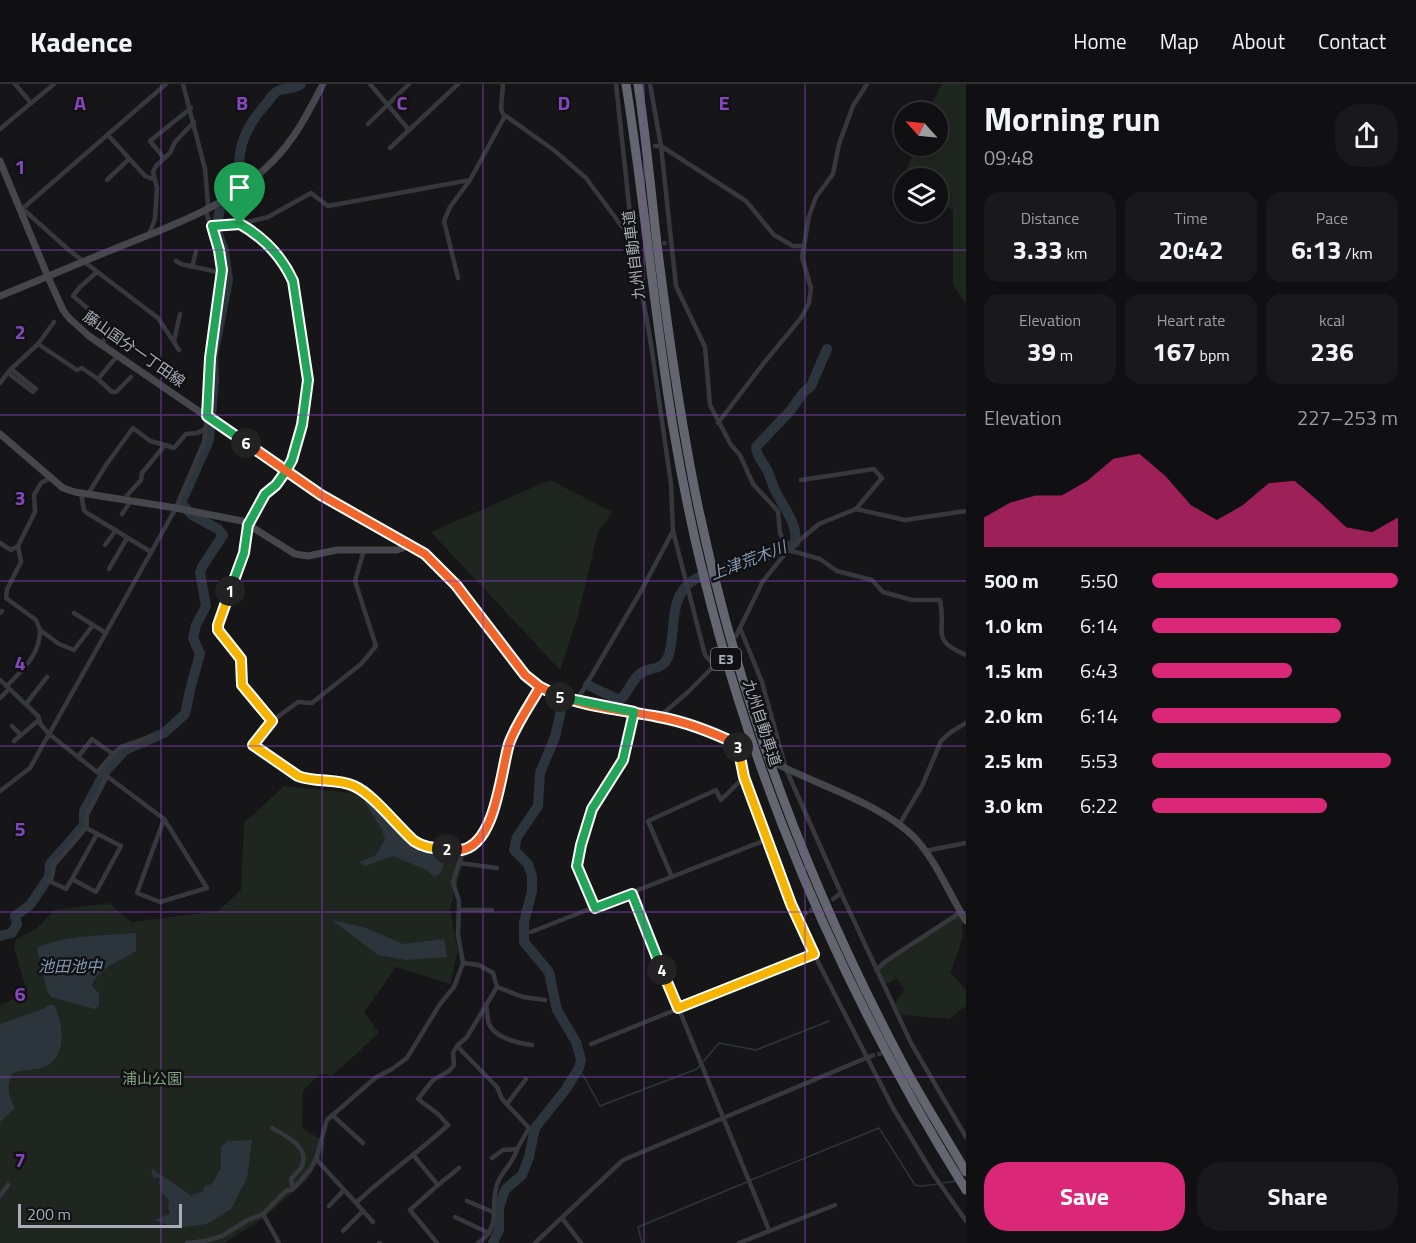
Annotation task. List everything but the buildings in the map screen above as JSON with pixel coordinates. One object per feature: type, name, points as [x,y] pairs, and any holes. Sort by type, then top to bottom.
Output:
[{"type":"highway","name":"九州自動車道","points":[[626,84],[673,428],[702,571],[731,676],[772,798],[833,947],[896,1071],[966,1190]]},
{"type":"highway","name":"九州自動車道","points":[[638,84],[681,412],[711,568],[740,674],[781,795],[842,942],[903,1066],[966,1172]]},
{"type":"main road","points":[[0,296],[206,212],[239,191],[274,161],[295,134],[323,84]]},
{"type":"main road","name":"藤山国分一丁田線","points":[[0,161],[48,277],[69,318],[101,344],[330,500],[425,554],[456,585],[515,663],[540,687],[559,697],[576,702],[696,726],[749,750]]},
{"type":"main road","points":[[0,435],[63,488],[230,518],[248,525],[295,554],[308,556],[337,550],[397,550],[403,548],[406,542]]},
{"type":"main road","points":[[777,764],[882,813],[916,839],[938,871],[966,921]]},
{"type":"street","points":[[15,84],[31,103]]},
{"type":"street","points":[[0,129],[54,84]]},
{"type":"street","points":[[166,84],[21,210],[84,262],[158,318],[179,350]]},
{"type":"street","points":[[0,791],[30,768],[176,508],[204,442],[210,358],[222,273],[219,250],[206,212],[208,204],[205,169],[183,84]]},
{"type":"street","points":[[370,84],[410,130]]},
{"type":"street","points":[[368,124],[409,84]]},
{"type":"street","points":[[390,148],[458,84]]},
{"type":"street","points":[[503,84],[501,109],[505,116],[555,151],[586,178],[635,245]]},
{"type":"street","points":[[616,84],[635,245],[671,484],[673,531],[705,655],[717,663],[688,692],[658,717]]},
{"type":"street","points":[[650,84],[676,286],[705,347],[710,405],[731,445],[740,455],[753,484],[778,511],[780,533],[788,550],[820,559],[837,571],[873,580],[883,592],[912,600],[940,600],[943,623],[941,637],[944,643],[952,649],[966,655]]},
{"type":"street","points":[[718,423],[801,318],[809,303],[811,288],[802,257],[809,216],[816,197],[833,174],[839,144],[854,106],[867,84]]},
{"type":"street","points":[[164,158],[150,141],[190,108]]},
{"type":"street","points":[[458,278],[444,221],[450,207],[470,180],[505,116]]},
{"type":"street","points":[[149,235],[156,212],[157,188],[153,180],[153,172],[170,153],[175,142],[194,122]]},
{"type":"street","points":[[108,135],[129,159],[153,180]]},
{"type":"street","points":[[658,146],[746,201],[774,235],[793,246],[803,246]]},
{"type":"street","points":[[107,180],[129,159]]},
{"type":"street","points":[[212,226],[240,224],[244,226],[247,222],[268,217],[311,193],[328,206],[470,180]]},
{"type":"street","points":[[240,224],[264,239],[288,272],[295,288],[300,338],[308,380],[302,425],[292,460],[276,485],[265,494],[248,525],[244,553],[218,625],[218,630],[241,659],[242,685],[272,721]]},
{"type":"street","points":[[192,267],[196,252]]},
{"type":"street","points":[[176,261],[222,273]]},
{"type":"street","points":[[97,272],[73,296],[112,329],[101,344]]},
{"type":"street","points":[[174,341],[180,314]]},
{"type":"street","points":[[0,383],[9,371],[38,344],[54,322]]},
{"type":"street","points":[[38,344],[77,370],[82,368],[112,392],[116,392],[131,377]]},
{"type":"street","points":[[98,380],[118,355]]},
{"type":"street","points":[[9,371],[35,391]]},
{"type":"street","points":[[151,552],[84,510],[85,493],[133,428],[150,441],[174,448],[186,434],[197,433],[205,429]]},
{"type":"street","points":[[123,500],[141,480],[142,472],[165,445]]},
{"type":"street","points":[[736,636],[763,581],[788,550],[819,524],[856,509],[882,478],[874,469],[801,480]]},
{"type":"street","points":[[0,543],[11,550],[18,546],[35,512],[34,495],[41,483],[51,477]]},
{"type":"street","points":[[122,514],[131,501]]},
{"type":"street","points":[[856,509],[905,520],[966,512]]},
{"type":"street","points":[[105,544],[116,530]]},
{"type":"street","points":[[576,702],[673,531]]},
{"type":"street","points":[[109,570],[127,538]]},
{"type":"street","points":[[0,698],[32,659],[39,645],[40,630],[36,620],[6,598],[7,589],[21,562],[18,546]]},
{"type":"street","points":[[364,550],[355,581],[376,646],[361,664],[312,703],[298,702],[272,721],[253,745],[288,770],[306,779],[326,780],[355,786],[420,845],[436,849],[464,850]]},
{"type":"street","points":[[74,613],[106,633]]},
{"type":"street","points":[[40,630],[59,644],[74,650],[93,625]]},
{"type":"street","points":[[740,628],[762,682],[786,769],[841,893],[911,1043],[966,1137]]},
{"type":"street","points":[[26,704],[47,677]]},
{"type":"street","points":[[0,680],[38,716],[49,734],[97,772],[106,776],[164,819],[207,888],[160,902],[137,893],[164,819]]},
{"type":"street","points":[[186,1243],[222,1236],[246,1221],[263,1214],[286,1191],[293,1189],[310,1170],[316,1159],[327,1120],[375,1078],[407,1058],[440,1004],[454,987],[463,963],[458,935],[459,910],[453,882],[464,850],[485,830],[496,803],[509,743],[540,687]]},
{"type":"street","points":[[595,908],[577,866],[581,845],[592,809],[623,760],[634,712]]},
{"type":"street","points":[[14,741],[39,720]]},
{"type":"street","points":[[899,825],[922,786],[941,741],[966,723]]},
{"type":"street","points":[[12,726],[21,735]]},
{"type":"street","points":[[97,772],[113,754],[127,745],[153,736]]},
{"type":"street","points":[[78,757],[92,739],[113,754]]},
{"type":"street","points":[[737,744],[744,777],[791,904],[814,954],[869,1057],[893,1108],[933,1174],[966,1221]]},
{"type":"street","points":[[97,834],[66,889],[49,881],[54,865],[86,828],[87,815],[106,776]]},
{"type":"street","points":[[672,877],[648,821],[716,790],[721,800],[744,777]]},
{"type":"street","points":[[72,879],[96,892],[121,846],[86,828]]},
{"type":"street","points":[[531,932],[768,839]]},
{"type":"street","points":[[925,852],[966,843]]},
{"type":"street","points":[[459,863],[497,868]]},
{"type":"street","points":[[833,899],[841,893]]},
{"type":"street","points":[[632,894],[769,1230]]},
{"type":"street","points":[[459,910],[492,910]]},
{"type":"street","points":[[876,970],[886,960],[961,912]]},
{"type":"street","points":[[591,1044],[814,954]]},
{"type":"street","points":[[356,1203],[448,1125],[418,1099],[433,1080],[449,1071],[454,1065],[453,1053],[457,1046],[467,1038],[497,987],[493,973],[479,965],[463,963]]},
{"type":"street","points":[[497,987],[523,997],[545,1000]]},
{"type":"street","points":[[486,1004],[489,1024],[495,1032],[520,1043],[532,1045]]},
{"type":"street","points":[[904,1047],[911,1043]]},
{"type":"street","points":[[457,1046],[497,1087],[502,1099],[529,1128],[517,1149],[515,1158],[499,1179],[496,1188],[495,1223],[489,1233],[478,1243]]},
{"type":"street","points":[[535,1243],[623,1161],[869,1057]]},
{"type":"street","points":[[507,1104],[526,1079]]},
{"type":"street","points":[[332,1115],[363,1143]]},
{"type":"street","points":[[272,1128],[291,1138],[299,1146],[303,1158],[302,1167],[291,1179],[293,1189]]},
{"type":"street","points":[[492,1158],[503,1150],[517,1149]]},
{"type":"street","points":[[414,1156],[438,1185]]},
{"type":"street","points":[[316,1159],[373,1222]]},
{"type":"street","points":[[437,1243],[410,1210],[459,1168]]},
{"type":"street","points":[[0,1196],[8,1185]]},
{"type":"street","points":[[329,1206],[344,1190]]},
{"type":"street","points":[[467,1201],[495,1213]]},
{"type":"street","points":[[739,1243],[835,1205]]},
{"type":"street","points":[[343,1231],[363,1211]]},
{"type":"street","points":[[263,1214],[279,1243]]},
{"type":"street","points":[[455,1217],[489,1233]]},
{"type":"street","points":[[562,1218],[581,1243]]},
{"type":"green space","points":[[942,84],[966,84],[966,304],[953,285],[953,210],[948,207],[948,168],[907,168],[912,156],[948,156],[948,102],[933,102]]},
{"type":"green space","points":[[550,480],[612,512],[598,532],[578,615],[560,670],[431,532]]},
{"type":"green space","name":"浦山公園","points":[[284,786],[372,795],[413,837],[466,852],[450,909],[458,952],[450,984],[396,967],[364,1012],[379,1033],[332,1076],[321,1073],[303,1091],[302,1128],[325,1142],[324,1152],[307,1180],[262,1219],[224,1243],[0,1243],[0,1005],[27,993],[14,947],[16,939],[36,929],[55,910],[109,903],[132,922],[218,911],[241,890],[244,823]]},
{"type":"green space","points":[[961,912],[962,936],[950,972],[966,990],[966,1006],[949,1019],[901,1015],[895,1005],[904,990],[894,974],[896,979],[886,984],[876,970],[886,961],[911,949],[927,932]]},
{"type":"water","points":[[364,801],[372,803],[420,847],[444,854],[446,858],[440,874],[434,876],[426,870],[393,856],[365,866],[359,862],[375,856],[385,839]]},
{"type":"water","points":[[332,920],[366,928],[403,944],[444,939],[447,957],[406,960],[378,955]]},
{"type":"water","name":"池田池中","points":[[136,933],[136,951],[105,969],[95,979],[92,986],[99,994],[99,1006],[95,1009],[51,997],[47,991],[37,948],[73,938]]},
{"type":"water","points":[[54,1005],[60,1021],[61,1047],[53,1061],[46,1066],[13,1073],[9,1082],[9,1091],[15,1108],[0,1122],[0,1024]]},
{"type":"water","points":[[252,1140],[247,1178],[231,1209],[207,1224],[170,1229],[168,1225],[155,1220],[171,1213],[168,1208],[169,1201],[160,1190],[162,1186],[159,1183],[160,1178],[153,1177],[151,1168],[192,1196],[203,1192],[205,1186],[212,1184],[221,1168],[221,1147],[228,1141]]},
{"type":"waterway","points":[[0,936],[12,933],[17,924],[15,916],[30,905],[49,877],[50,864],[84,825],[84,811],[105,772],[125,750],[164,733],[185,714],[200,654],[193,638],[196,625],[206,606],[200,573],[223,535],[218,529],[192,515],[181,503],[209,440],[214,379],[213,356],[228,280],[224,251],[216,228],[225,186],[240,174],[240,154],[249,128],[274,93],[301,84]]},
{"type":"waterway","name":"上津荒木川","points":[[588,685],[617,699],[622,698],[641,673],[660,666],[666,661],[671,648],[676,607],[684,588],[704,575],[767,556],[795,543],[795,529],[756,447],[811,386],[827,349]]},
{"type":"waterway","name":"上津荒木川","points":[[493,1243],[499,1230],[499,1208],[503,1195],[506,1189],[522,1175],[529,1157],[535,1128],[566,1089],[579,1068],[581,1060],[576,1042],[557,1010],[549,972],[524,942],[524,922],[532,891],[532,876],[528,864],[514,850],[517,837],[538,806],[540,773],[555,737],[563,701]]},
{"type":"waterway","points":[[579,1068],[600,1106],[697,1069],[719,1043],[756,1050],[829,1021]]},
{"type":"waterway","points":[[751,1180],[879,1128],[915,1185],[938,1184]]},
{"type":"waterway","points":[[943,1183],[956,1181]]},
{"type":"waterway","points":[[642,1243],[638,1227],[747,1182]]},
{"type":"tunnel","points":[[656,245],[671,242]]},
{"type":"tunnel","points":[[798,917],[817,907]]},
{"type":"tunnel","points":[[871,1056],[887,1052]]},
{"type":"route","points":[[240,224],[212,226],[222,270],[210,358],[207,416],[286,471],[321,495],[425,554],[456,585],[525,675],[540,687],[559,697],[570,701],[634,712],[631,734],[623,760],[592,809],[577,866],[595,908],[632,894],[678,1008],[814,954],[791,904],[744,777],[737,744],[696,726],[680,721],[658,717],[570,701],[540,687],[509,743],[494,810],[485,830],[464,850],[436,849],[420,845],[355,786],[298,776],[253,745],[272,721],[242,685],[241,659],[218,630],[218,625],[244,553],[248,525],[265,494],[280,480],[286,471],[292,460],[302,425],[308,380],[293,281],[264,239],[240,224]]}]
